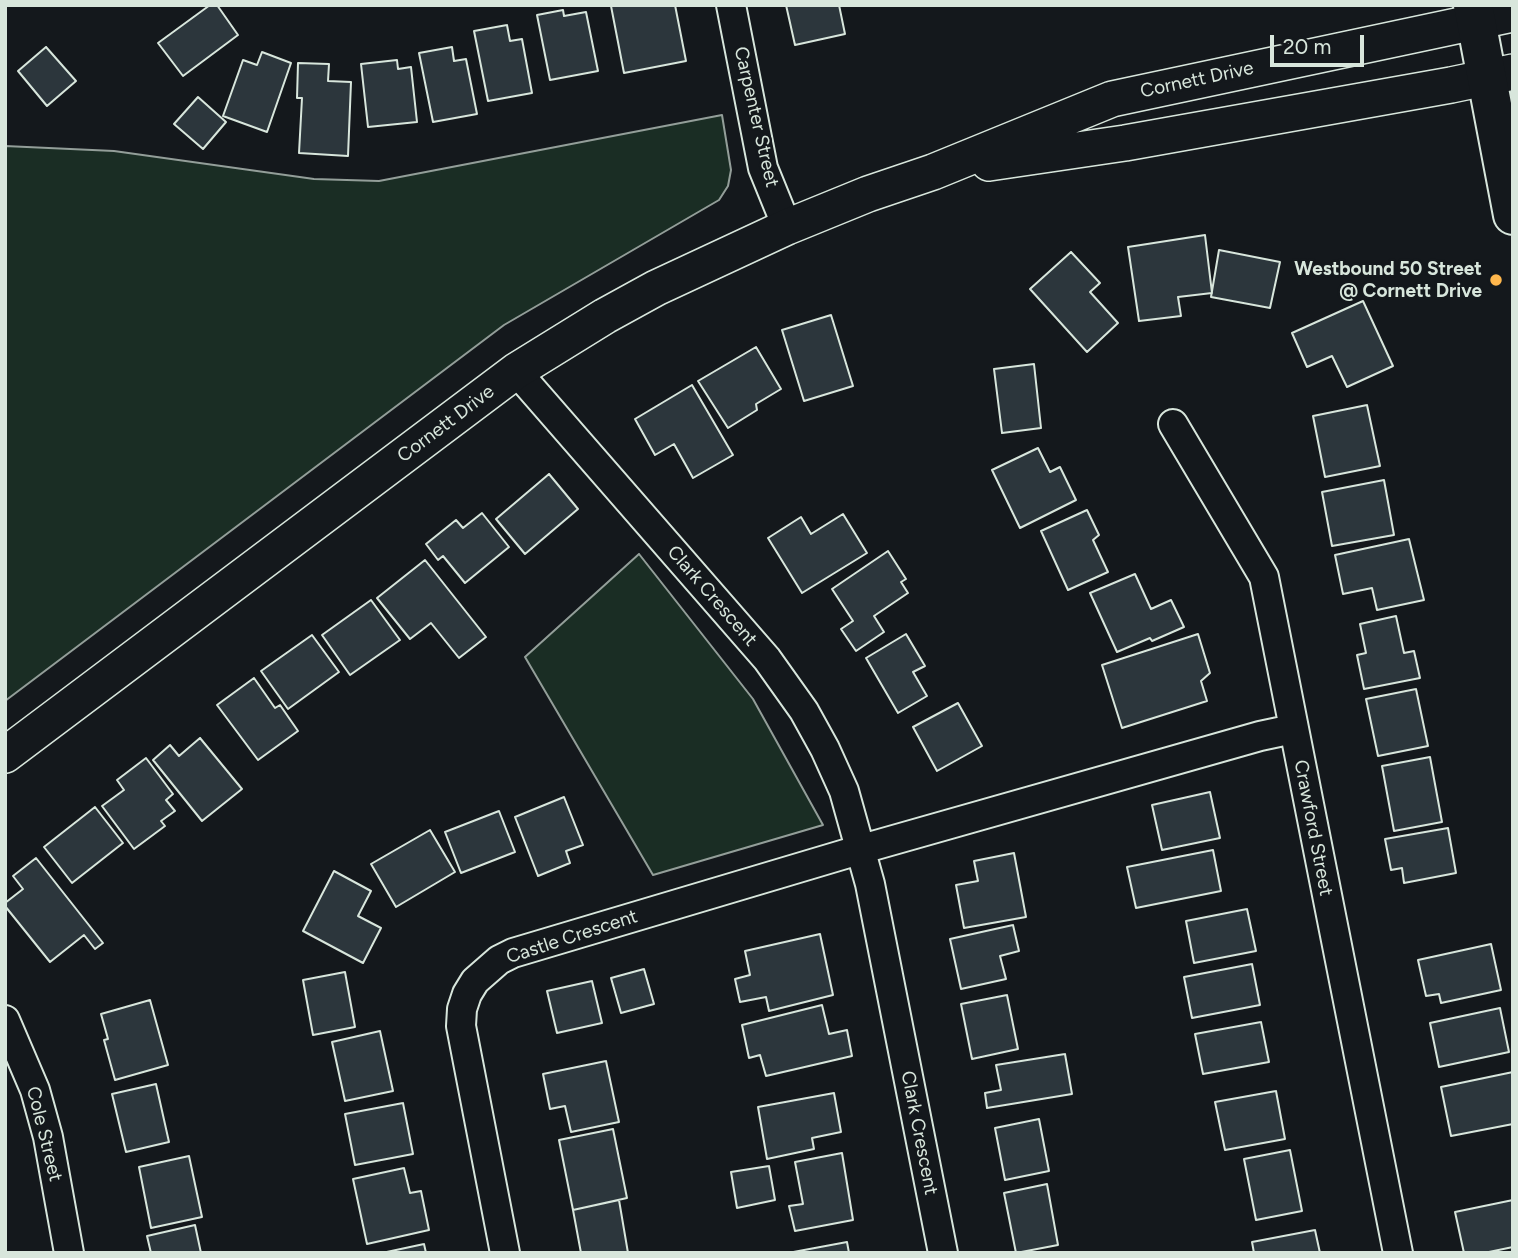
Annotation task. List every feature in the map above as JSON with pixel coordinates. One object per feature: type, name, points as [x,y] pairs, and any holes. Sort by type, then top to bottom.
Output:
[{"type":"main road","points":[[1474,13],[1499,74],[1513,215]]},
{"type":"street","name":"Carpenter Street","points":[[732,5],[764,168],[787,227]]},
{"type":"street","name":"Cornett Drive","points":[[5,755],[516,371],[656,288],[787,227],[868,194],[933,172],[1112,99],[1474,13],[1513,14]]},
{"type":"street","name":"Cornett Drive","points":[[933,172],[1125,143],[1499,74]]},
{"type":"street","name":"Clark Crescent","points":[[516,371],[767,659],[786,684],[825,749],[844,791],[862,849],[943,1253]]},
{"type":"street","name":"Crawford Street","points":[[1173,424],[1264,577],[1398,1253]]},
{"type":"street","points":[[862,849],[1260,736],[1293,729]]},
{"type":"street","name":"Castle Crescent","points":[[505,1253],[461,1026],[462,1009],[475,981],[492,964],[513,953],[862,849]]},
{"type":"street","name":"Cole Street","points":[[5,1020],[25,1063],[48,1137],[69,1253]]},
{"type":"green space","points":[[722,115],[731,170],[728,186],[719,200],[504,325],[5,701],[5,146],[114,151],[314,179],[379,181]]},
{"type":"green space","points":[[639,554],[753,699],[823,825],[653,875],[525,657]]},
{"type":"building","points":[[210,5],[217,5],[238,35],[183,76],[158,43]]},
{"type":"building","points":[[675,5],[686,61],[624,73],[611,6]]},
{"type":"building","points":[[786,5],[839,5],[845,34],[795,45]]},
{"type":"building","points":[[563,10],[564,16],[586,12],[598,71],[550,80],[537,15]]},
{"type":"building","points":[[507,25],[510,41],[522,39],[532,93],[488,101],[474,31]]},
{"type":"building","points":[[46,47],[76,81],[47,106],[18,71]]},
{"type":"building","points":[[452,47],[454,61],[466,59],[477,114],[433,122],[419,53]]},
{"type":"building","points":[[262,52],[291,63],[267,132],[223,116],[243,60],[257,65]]},
{"type":"building","points":[[397,60],[398,69],[411,67],[417,122],[368,127],[361,64]]},
{"type":"building","points":[[298,63],[329,64],[328,81],[351,82],[348,156],[299,153],[302,98],[297,98]]},
{"type":"building","points":[[198,97],[226,122],[203,149],[174,124]]},
{"type":"building","points":[[1205,235],[1212,293],[1178,297],[1181,316],[1139,321],[1128,247]]},
{"type":"building","points":[[1219,250],[1280,262],[1270,308],[1211,297]]},
{"type":"building","points":[[1071,252],[1100,283],[1090,292],[1118,323],[1087,352],[1030,289]]},
{"type":"building","points":[[1363,301],[1393,366],[1347,387],[1332,356],[1307,367],[1292,333]]},
{"type":"building","points":[[831,315],[853,386],[804,401],[782,330]]},
{"type":"building","points":[[756,347],[781,389],[756,404],[757,410],[728,428],[698,381]]},
{"type":"building","points":[[1034,364],[1041,428],[1002,433],[994,369]]},
{"type":"building","points":[[692,385],[733,455],[693,478],[674,444],[655,455],[635,419]]},
{"type":"building","points":[[1367,405],[1380,466],[1325,477],[1313,416]]},
{"type":"building","points":[[1038,448],[1050,472],[1060,467],[1076,500],[1020,528],[992,470]]},
{"type":"building","points":[[549,474],[578,509],[525,554],[496,519]]},
{"type":"building","points":[[1384,480],[1394,535],[1332,546],[1322,492]]},
{"type":"building","points":[[1087,510],[1099,535],[1093,540],[1108,572],[1068,590],[1041,531]]},
{"type":"building","points":[[482,513],[509,547],[465,583],[443,556],[438,560],[426,544],[456,520],[463,528]]},
{"type":"building","points":[[843,514],[867,553],[802,593],[768,538],[801,517],[811,534]]},
{"type":"building","points":[[1409,539],[1424,600],[1377,610],[1372,588],[1343,594],[1335,555]]},
{"type":"building","points":[[888,551],[906,579],[901,582],[908,593],[874,616],[884,632],[856,651],[841,629],[853,621],[832,589]]},
{"type":"building","points":[[425,560],[486,637],[459,658],[431,623],[410,639],[377,598]]},
{"type":"building","points":[[1135,574],[1151,609],[1171,600],[1184,627],[1117,652],[1090,593]]},
{"type":"building","points":[[371,600],[400,640],[350,675],[322,635]]},
{"type":"building","points":[[1396,616],[1404,653],[1414,651],[1420,678],[1364,689],[1357,655],[1366,653],[1360,624]]},
{"type":"building","points":[[906,634],[925,666],[913,672],[927,696],[898,713],[866,658]]},
{"type":"building","points":[[1198,634],[1210,673],[1201,681],[1207,701],[1122,728],[1102,665]]},
{"type":"building","points":[[312,635],[339,672],[288,709],[261,671]]},
{"type":"building","points":[[254,678],[275,708],[280,705],[298,731],[258,760],[217,705]]},
{"type":"building","points":[[1416,689],[1428,746],[1378,756],[1366,699]]},
{"type":"building","points":[[958,703],[982,746],[937,771],[913,727]]},
{"type":"building","points":[[200,738],[242,789],[202,821],[153,760],[170,745],[179,756]]},
{"type":"building","points":[[1430,757],[1442,822],[1394,831],[1382,766]]},
{"type":"building","points":[[146,758],[173,794],[166,800],[175,811],[161,821],[165,826],[134,849],[102,806],[124,790],[117,780]]},
{"type":"building","points":[[1210,792],[1220,838],[1162,850],[1152,805]]},
{"type":"building","points":[[564,797],[583,845],[566,851],[570,863],[538,876],[515,817]]},
{"type":"building","points":[[95,807],[123,843],[72,883],[44,847]]},
{"type":"building","points":[[499,811],[515,852],[461,873],[445,832]]},
{"type":"building","points":[[1448,828],[1456,873],[1404,883],[1402,868],[1391,870],[1385,839]]},
{"type":"building","points":[[430,830],[455,872],[396,907],[371,864]]},
{"type":"building","points":[[1213,850],[1221,891],[1136,908],[1127,867]]},
{"type":"building","points":[[1014,853],[1026,917],[964,928],[956,885],[978,881],[974,861]]},
{"type":"building","points":[[36,858],[103,943],[95,949],[84,935],[50,962],[5,906],[5,903],[23,889],[13,876]]},
{"type":"building","points":[[334,871],[371,891],[358,916],[381,928],[363,963],[303,931]]},
{"type":"building","points":[[1247,909],[1256,951],[1194,963],[1186,921]]},
{"type":"building","points":[[1013,925],[1019,951],[1000,956],[1006,979],[961,989],[950,939]]},
{"type":"building","points":[[820,934],[833,995],[769,1011],[766,997],[740,1002],[735,979],[750,975],[745,951]]},
{"type":"building","points":[[1491,944],[1501,990],[1441,1003],[1439,994],[1426,996],[1418,960]]},
{"type":"building","points":[[1252,964],[1260,1005],[1192,1018],[1184,977]]},
{"type":"building","points":[[644,969],[654,1004],[621,1013],[611,978]]},
{"type":"building","points":[[345,972],[355,1027],[313,1035],[303,980]]},
{"type":"building","points":[[592,981],[602,1023],[557,1033],[547,991]]},
{"type":"building","points":[[1007,995],[1018,1049],[972,1059],[961,1004]]},
{"type":"building","points":[[150,1000],[168,1065],[115,1080],[104,1040],[108,1039],[101,1014]]},
{"type":"building","points":[[822,1005],[829,1034],[847,1030],[852,1056],[766,1076],[760,1055],[749,1058],[742,1025]]},
{"type":"building","points":[[1500,1008],[1509,1052],[1439,1067],[1430,1023]]},
{"type":"building","points":[[1261,1022],[1269,1062],[1203,1074],[1195,1034]]},
{"type":"building","points":[[380,1031],[393,1091],[345,1101],[332,1042]]},
{"type":"building","points":[[1065,1054],[1072,1094],[987,1108],[985,1093],[1001,1090],[996,1065]]},
{"type":"building","points":[[606,1061],[619,1122],[571,1132],[565,1106],[550,1109],[543,1074]]},
{"type":"building","points":[[1513,1072],[1513,1124],[1451,1136],[1441,1087]]},
{"type":"building","points":[[156,1084],[169,1142],[126,1152],[112,1094]]},
{"type":"building","points":[[1276,1091],[1285,1139],[1225,1150],[1215,1102]]},
{"type":"building","points":[[834,1093],[841,1132],[812,1138],[814,1149],[767,1159],[758,1107]]},
{"type":"building","points":[[403,1103],[413,1154],[355,1165],[345,1114]]},
{"type":"building","points":[[1039,1119],[1049,1171],[1005,1180],[995,1128]]},
{"type":"building","points":[[613,1129],[627,1198],[573,1210],[559,1140]]},
{"type":"building","points":[[1290,1150],[1302,1211],[1256,1220],[1244,1159]]},
{"type":"building","points":[[842,1153],[853,1220],[795,1231],[789,1206],[803,1204],[795,1162]]},
{"type":"building","points":[[189,1156],[202,1217],[151,1228],[139,1167]]},
{"type":"building","points":[[769,1166],[775,1200],[737,1208],[731,1172]]},
{"type":"building","points":[[404,1168],[410,1193],[421,1191],[429,1230],[367,1244],[353,1179]]},
{"type":"building","points":[[1047,1184],[1058,1245],[1016,1253],[1004,1193]]},
{"type":"building","points":[[619,1200],[628,1253],[581,1253],[573,1210]]},
{"type":"building","points":[[1513,1200],[1513,1247],[1484,1253],[1464,1253],[1455,1212]]},
{"type":"building","points":[[195,1225],[201,1253],[151,1253],[147,1236]]},
{"type":"building","points":[[1315,1230],[1320,1253],[1254,1253],[1252,1242]]},
{"type":"building","points":[[847,1242],[849,1253],[788,1253]]},
{"type":"building","points":[[424,1244],[426,1253],[382,1253]]},
{"type":"place","name":"Westbound 50 Street @ Cornett Drive","points":[[1496,280]]}]
